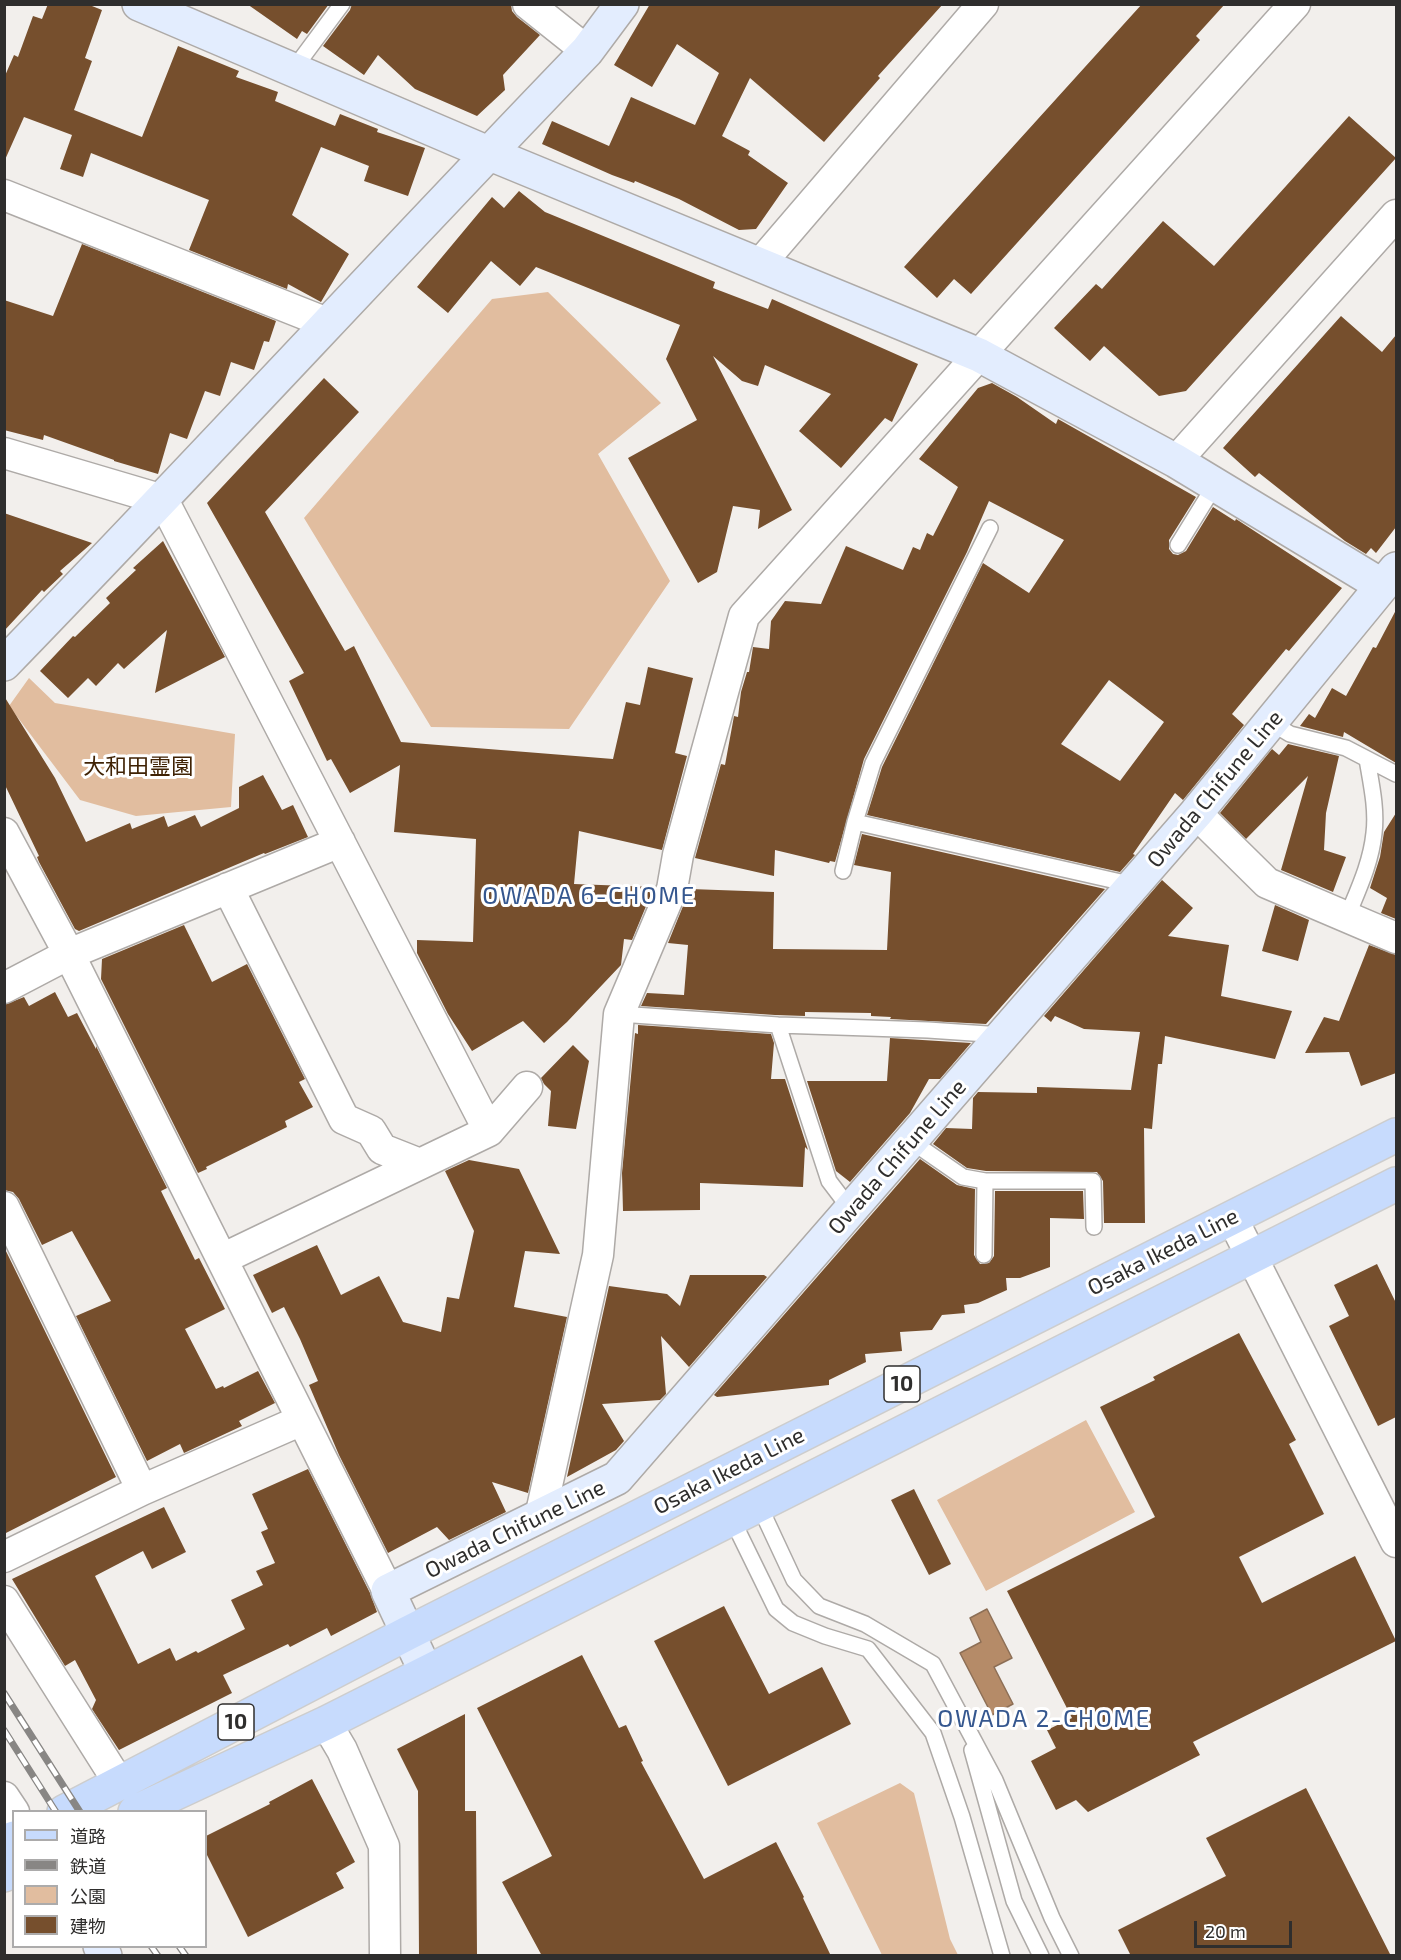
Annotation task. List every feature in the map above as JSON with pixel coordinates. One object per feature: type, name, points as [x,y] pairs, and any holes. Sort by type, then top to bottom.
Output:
[{"type":"main road","name":"Osaka Ikeda Line","points":[[68,1810],[408,1633],[1396,1135]]},
{"type":"main road","name":"Osaka Ikeda Line","points":[[139,1810],[326,1723],[1396,1184]]},
{"type":"street","points":[[139,4],[488,153],[980,355],[1176,461],[1391,583]]},
{"type":"street","points":[[528,4],[587,51]]},
{"type":"street","points":[[4,664],[163,500],[327,323],[587,51],[622,4]]},
{"type":"street","points":[[759,264],[983,4]]},
{"type":"street","points":[[540,1517],[598,1255],[619,1014],[672,890],[678,855],[744,616],[1295,4]]},
{"type":"street","points":[[4,195],[327,323]]},
{"type":"street","points":[[1176,461],[1396,215]]},
{"type":"street","points":[[4,453],[163,500],[489,1131]]},
{"type":"street","name":"Owada Chifune Line","points":[[388,1591],[617,1478],[1134,885],[1270,722],[1391,583]]},
{"type":"street","points":[[1196,813],[1267,884],[1396,938]]},
{"type":"street","points":[[4,833],[69,954],[388,1591],[426,1672]]},
{"type":"street","points":[[4,988],[69,954],[340,842]]},
{"type":"street","points":[[228,888],[344,1119],[371,1131],[382,1149],[420,1164]]},
{"type":"street","points":[[222,1259],[489,1131],[527,1087]]},
{"type":"street","points":[[4,1207],[142,1490]]},
{"type":"street","points":[[1232,1218],[1396,1542]]},
{"type":"street","points":[[4,1557],[142,1490],[302,1420]]},
{"type":"street","points":[[4,1601],[119,1783]]},
{"type":"street","points":[[326,1723],[342,1750],[384,1846],[385,1956]]},
{"type":"street","points":[[4,1797],[13,1810]]},
{"type":"lane","points":[[292,69],[342,4]]},
{"type":"lane","points":[[1178,545],[1215,485]]},
{"type":"lane","points":[[843,871],[873,763],[990,528]]},
{"type":"lane","points":[[1270,722],[1290,734],[1346,748],[1396,774]]},
{"type":"lane","points":[[1347,917],[1369,860],[1375,831],[1367,759]]},
{"type":"lane","points":[[855,822],[1134,885]]},
{"type":"lane","points":[[619,1014],[778,1025],[1004,1035]]},
{"type":"lane","points":[[778,1025],[829,1181],[851,1210]]},
{"type":"lane","points":[[911,1141],[963,1177],[985,1181],[1093,1181],[1094,1227]]},
{"type":"lane","points":[[984,1256],[985,1181]]},
{"type":"lane","points":[[745,1512],[794,1580],[819,1606],[865,1624],[933,1664],[995,1780],[1052,1918],[1071,1956]]},
{"type":"lane","points":[[745,1512],[776,1609],[793,1623],[825,1636],[868,1649],[933,1732],[962,1817],[1002,1956]]},
{"type":"lane","points":[[964,1721],[1014,1901],[1041,1956]]},
{"type":"green space","points":[[548,292],[661,403],[598,454],[670,581],[569,729],[431,727],[304,518],[492,299]]},
{"type":"green space","name":"大和田霊園","points":[[29,678],[55,703],[235,734],[231,807],[136,816],[80,800],[9,706]]},
{"type":"green space","points":[[1086,1420],[1135,1512],[986,1591],[937,1500]]},
{"type":"green space","points":[[900,1783],[914,1793],[950,1939],[958,1955],[882,1955],[817,1823]]},
{"type":"shaded area","points":[[987,1609],[1012,1658],[994,1667],[1013,1704],[992,1715],[960,1653],[981,1642],[970,1618]]},
{"type":"building","points":[[48,4],[87,4],[102,10],[85,58],[92,61],[74,110],[142,137],[178,46],[239,71],[236,77],[278,92],[275,101],[335,126],[340,114],[378,129],[377,132],[425,148],[408,196],[364,181],[369,166],[321,147],[292,215],[349,254],[321,302],[288,284],[287,289],[189,250],[209,200],[91,153],[83,177],[60,169],[72,135],[24,117],[4,162],[4,78],[14,55],[18,57],[33,16],[42,19]]},
{"type":"building","points":[[247,4],[329,4],[307,34],[302,31],[297,39]]},
{"type":"building","points":[[352,4],[511,4],[512,11],[517,17],[540,35],[503,75],[505,90],[477,116],[415,89],[378,55],[364,75],[323,46]]},
{"type":"building","points":[[650,4],[943,4],[878,76],[880,78],[824,142],[750,78],[722,136],[750,151],[748,155],[788,183],[756,229],[739,230],[679,199],[635,181],[634,183],[612,175],[542,144],[552,121],[609,146],[631,97],[695,125],[719,73],[677,44],[652,87],[614,65]]},
{"type":"building","points":[[1142,4],[1225,4],[1196,36],[1200,40],[971,294],[954,279],[937,298],[904,267]]},
{"type":"building","points":[[1349,116],[1396,158],[1186,391],[1159,396],[1104,346],[1090,361],[1054,328],[1096,284],[1102,289],[1163,221],[1214,266]]},
{"type":"building","points":[[519,191],[545,212],[715,282],[713,288],[768,309],[772,299],[918,364],[892,422],[885,418],[841,468],[799,431],[831,394],[765,365],[758,386],[742,381],[713,356],[792,510],[758,529],[760,510],[733,506],[717,572],[698,583],[628,458],[697,420],[666,359],[680,325],[536,267],[520,286],[491,261],[448,313],[417,287],[492,197],[504,208]]},
{"type":"building","points":[[82,244],[276,321],[269,342],[264,341],[254,370],[231,362],[220,396],[205,391],[187,439],[170,433],[158,474],[114,461],[44,435],[43,440],[4,430],[4,300],[53,316]]},
{"type":"building","points":[[1341,316],[1382,352],[1396,335],[1396,527],[1376,553],[1371,548],[1366,554],[1345,541],[1259,473],[1255,477],[1223,448]]},
{"type":"building","points":[[324,378],[359,412],[265,512],[345,651],[354,646],[401,742],[613,759],[626,702],[640,705],[648,667],[693,678],[675,753],[687,756],[662,850],[579,831],[574,884],[654,887],[632,940],[624,939],[621,965],[544,1043],[523,1021],[472,1051],[448,1014],[417,953],[417,940],[473,942],[476,839],[394,832],[400,765],[350,793],[331,759],[327,761],[289,681],[304,673],[207,503]]},
{"type":"building","points":[[992,383],[1056,424],[1058,419],[1196,497],[1169,540],[1169,549],[1173,554],[1178,555],[1186,551],[1213,507],[1235,521],[1236,519],[1342,588],[1289,651],[1286,649],[1232,714],[1244,725],[1183,800],[1175,793],[1133,854],[1135,855],[1120,872],[867,815],[882,767],[983,563],[1029,593],[1064,540],[989,501],[967,552],[864,759],[835,862],[830,861],[829,863],[775,850],[774,876],[695,858],[721,764],[725,765],[734,716],[738,717],[741,692],[747,672],[749,672],[753,647],[769,649],[771,621],[785,601],[821,604],[846,546],[903,570],[913,547],[920,550],[927,533],[933,536],[958,487],[919,459],[978,388]],"holes":[[[1109,680],[1164,722],[1120,781],[1061,744]]]},
{"type":"building","points":[[4,513],[92,543],[60,571],[63,574],[44,592],[42,590],[4,631]]},
{"type":"building","points":[[163,541],[225,657],[155,693],[167,630],[124,669],[118,663],[96,686],[88,678],[68,698],[40,671],[73,636],[75,637],[110,603],[106,598],[136,570],[133,568]]},
{"type":"building","points":[[1396,610],[1396,763],[1344,732],[1343,737],[1300,726],[1309,714],[1315,718],[1332,688],[1346,696],[1373,647],[1376,648]]},
{"type":"building","points":[[4,696],[55,778],[86,842],[130,823],[132,829],[164,816],[168,827],[195,815],[201,827],[239,808],[239,787],[263,775],[282,810],[293,805],[308,837],[264,853],[79,931],[75,929],[39,862],[37,857],[39,856],[4,783]]},
{"type":"building","points":[[1288,744],[1339,756],[1326,813],[1324,850],[1346,857],[1333,892],[1281,870],[1308,776],[1246,839],[1220,813],[1272,749],[1279,755]]},
{"type":"building","points":[[1396,813],[1396,919],[1381,913],[1387,898],[1370,888],[1380,857],[1384,832]]},
{"type":"building","points":[[862,834],[1105,889],[986,1024],[890,1019],[891,1017],[871,1016],[871,1013],[805,1012],[805,1016],[641,1006],[647,993],[684,995],[688,945],[668,943],[690,889],[774,892],[773,949],[887,950],[891,872],[854,865]]},
{"type":"building","points":[[1162,880],[1193,908],[1168,936],[1229,945],[1221,996],[1292,1011],[1275,1059],[1165,1036],[1162,1064],[1158,1064],[1152,1129],[1144,1128],[1145,1223],[1104,1223],[1103,1181],[1097,1172],[986,1171],[967,1168],[933,1144],[946,1128],[972,1129],[973,1098],[978,1092],[1037,1093],[1037,1087],[1131,1090],[1140,1032],[1084,1029],[1055,1016],[1051,1022],[1044,1016]]},
{"type":"building","points":[[1275,905],[1309,920],[1298,961],[1262,951]]},
{"type":"building","points":[[184,925],[212,982],[247,964],[305,1079],[299,1082],[313,1107],[285,1121],[287,1127],[198,1173],[101,979],[102,959]]},
{"type":"building","points":[[1369,945],[1396,955],[1396,1073],[1361,1086],[1349,1052],[1305,1053],[1324,1017],[1339,1021]]},
{"type":"building","points":[[55,992],[68,1017],[77,1013],[96,1049],[96,1046],[167,1188],[161,1191],[195,1260],[199,1258],[225,1309],[185,1329],[216,1389],[223,1386],[224,1388],[258,1371],[275,1403],[239,1421],[242,1426],[184,1453],[180,1444],[147,1461],[76,1316],[111,1301],[72,1231],[42,1245],[19,1199],[13,1192],[4,1190],[4,1005],[24,997],[29,1006]]},
{"type":"building","points":[[638,1025],[771,1034],[774,1043],[771,1079],[785,1079],[808,1150],[805,1147],[803,1187],[700,1183],[700,1210],[623,1211],[622,1173],[635,1033],[638,1034]]},
{"type":"building","points":[[890,1038],[971,1043],[940,1079],[929,1079],[910,1113],[850,1182],[836,1171],[807,1081],[887,1081]]},
{"type":"building","points":[[573,1045],[589,1061],[576,1129],[548,1126],[551,1091],[541,1078]]},
{"type":"building","points":[[920,1159],[957,1185],[975,1189],[974,1255],[980,1264],[989,1263],[994,1256],[995,1191],[1083,1191],[1084,1219],[1050,1218],[1050,1267],[1020,1278],[1006,1278],[1007,1290],[978,1303],[964,1305],[965,1313],[942,1315],[932,1330],[900,1332],[902,1351],[865,1354],[866,1362],[829,1380],[829,1385],[717,1397],[714,1395]]},
{"type":"building","points":[[469,1160],[519,1169],[560,1254],[525,1251],[514,1307],[567,1317],[528,1493],[492,1482],[506,1512],[449,1540],[437,1527],[388,1553],[339,1455],[309,1385],[318,1381],[300,1339],[284,1307],[272,1313],[253,1275],[317,1245],[341,1295],[379,1276],[403,1322],[441,1332],[447,1297],[459,1299],[474,1231],[445,1171]]},
{"type":"building","points":[[4,1247],[116,1477],[4,1534]]},
{"type":"building","points":[[1377,1264],[1396,1303],[1396,1417],[1378,1426],[1329,1326],[1349,1316],[1334,1285]]},
{"type":"building","points":[[690,1275],[764,1275],[767,1277],[689,1367],[661,1336],[666,1394],[660,1400],[602,1404],[624,1441],[616,1450],[567,1477],[609,1286],[667,1294],[680,1306]]},
{"type":"building","points":[[1239,1333],[1296,1440],[1289,1444],[1324,1514],[1239,1557],[1262,1603],[1355,1556],[1396,1641],[1193,1742],[1200,1755],[1088,1812],[1076,1800],[1056,1810],[1031,1761],[1056,1748],[1047,1730],[1072,1718],[1007,1591],[1155,1517],[1100,1407],[1155,1380],[1153,1377]]},
{"type":"building","points":[[308,1469],[370,1593],[377,1612],[331,1636],[327,1628],[290,1647],[288,1644],[223,1675],[232,1693],[119,1750],[92,1709],[96,1700],[75,1660],[65,1666],[12,1579],[164,1507],[186,1552],[152,1569],[143,1551],[95,1576],[138,1664],[170,1648],[176,1661],[196,1651],[198,1653],[245,1629],[231,1600],[263,1585],[256,1571],[275,1563],[261,1532],[268,1529],[252,1494]]},
{"type":"building","points":[[914,1489],[951,1564],[929,1575],[891,1500]]},
{"type":"building","points":[[724,1606],[769,1694],[822,1667],[851,1724],[728,1786],[654,1641]]},
{"type":"building","points":[[582,1655],[619,1728],[626,1725],[643,1761],[641,1762],[704,1879],[776,1842],[831,1956],[542,1956],[502,1882],[552,1856],[477,1708]]},
{"type":"building","points":[[465,1714],[465,1811],[476,1811],[477,1956],[419,1956],[418,1791],[397,1749]]},
{"type":"building","points":[[312,1779],[355,1862],[336,1873],[344,1888],[248,1937],[207,1855],[207,1836],[270,1804],[269,1802]]},
{"type":"building","points":[[1306,1788],[1391,1956],[1131,1956],[1118,1930],[1226,1876],[1206,1838]]},
{"type":"railway","points":[[4,1693],[79,1810]]},
{"type":"railway","points":[[4,1730],[55,1810]]},
{"type":"railway","points":[[152,1948],[158,1956]]},
{"type":"railway","points":[[180,1948],[186,1956]]},
{"type":"district","name":"OWADA 6-CHOME","points":[[589,896]]},
{"type":"district","name":"OWADA 2-CHOME","points":[[1044,1719]]}]
